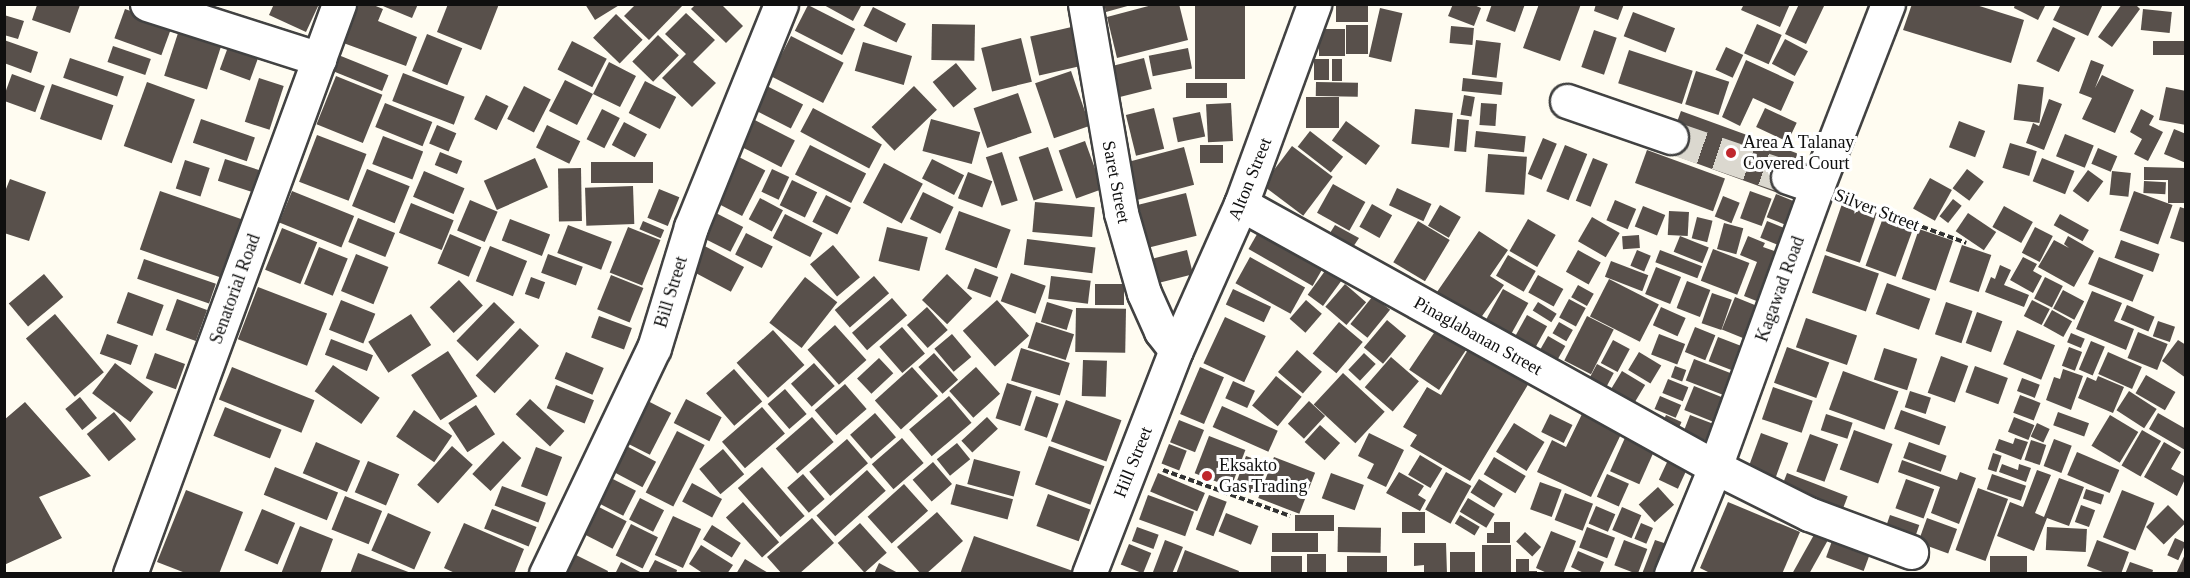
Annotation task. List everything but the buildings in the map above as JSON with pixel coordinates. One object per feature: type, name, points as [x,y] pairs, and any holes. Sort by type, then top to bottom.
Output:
[{"type":"street","points":[[147,4],[319,59]]},
{"type":"street","name":"Senatorial Road","points":[[130,573],[339,4]]},
{"type":"street","name":"Bill Street","points":[[546,573],[654,348],[691,226],[781,4]]},
{"type":"street","name":"Saret Street","points":[[1084,4],[1121,213],[1144,293],[1161,331],[1176,350]]},
{"type":"street","name":"Alton Street","points":[[1176,350],[1241,204],[1314,4]]},
{"type":"street","name":"Kagawad Road","points":[[1680,569],[1715,467],[1803,182],[1888,4]]},
{"type":"street","points":[[1568,101],[1671,136]]},
{"type":"street","name":"Pinaglabanan Street","points":[[1241,204],[1715,467],[1809,514],[1911,552]]},
{"type":"street","name":"Hill Street","points":[[1089,573],[1176,350]]},
{"type":"path","name":"Silver Street","points":[[1803,182],[1966,243]]},
{"type":"path","points":[[1134,459],[1226,495],[1290,516]]},
{"type":"tunnel","points":[[1671,137],[1788,177]]},
{"type":"place","name":"Area A Talanay Covered Court","points":[[1731,153]]},
{"type":"place","name":"Eksakto Gas Trading","points":[[1207,476]]}]
